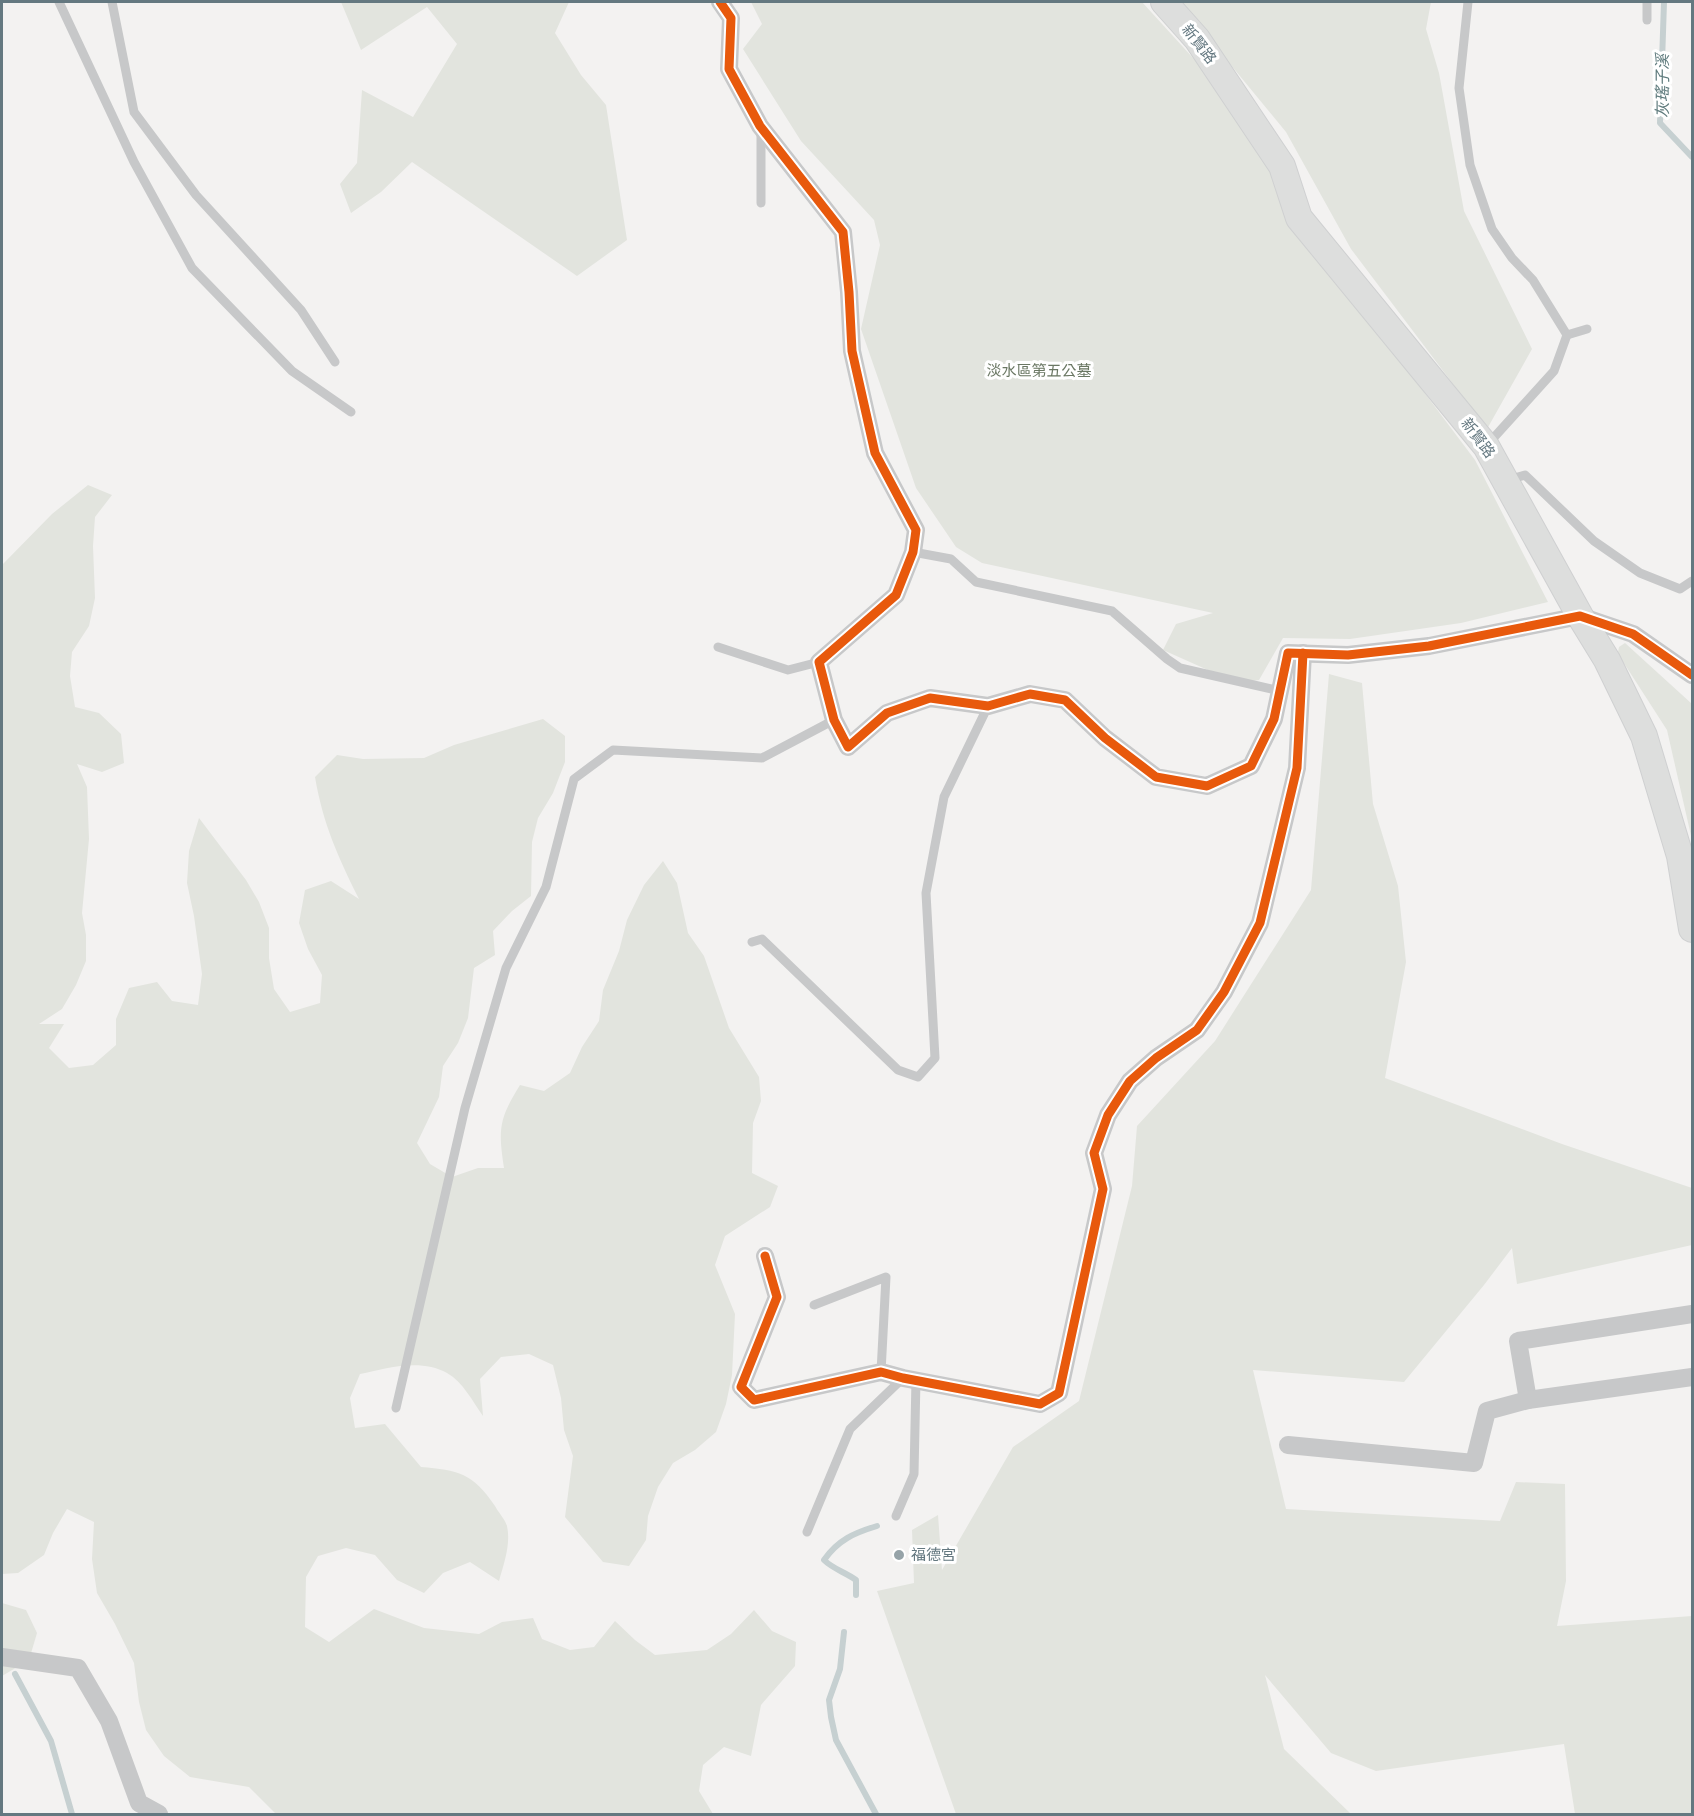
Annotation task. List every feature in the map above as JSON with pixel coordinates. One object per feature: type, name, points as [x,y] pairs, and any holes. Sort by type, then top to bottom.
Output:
[{"type":"street","points":[[720,2],[731,18],[729,69],[760,126],[843,232],[852,351],[875,453],[916,530],[913,552],[896,595],[819,662],[834,720],[848,747],[887,713],[930,698],[988,706],[1030,694],[1065,700],[1105,738],[1156,777],[1207,786],[1251,766],[1274,719],[1288,653],[1348,655],[1429,646],[1580,616],[1633,634],[1692,675]]},
{"type":"street","name":"新賢路","points":[[1164,2],[1197,39],[1282,166],[1299,218],[1486,446],[1507,480],[1580,616],[1607,660],[1644,735],[1680,856],[1692,928]]},
{"type":"street","points":[[765,1256],[777,1297],[741,1387],[754,1400],[881,1372],[1040,1404],[1059,1393],[1103,1189],[1094,1153],[1108,1115],[1130,1081],[1156,1058],[1197,1030],[1224,992],[1260,923],[1297,768],[1303,653]]},
{"type":"street","points":[[1528,1400],[1518,1341],[1692,1314]]},
{"type":"street","points":[[1288,1445],[1474,1463],[1487,1411],[1528,1400],[1692,1377]]},
{"type":"street","points":[[2,1657],[78,1668],[110,1721],[139,1803],[159,1815]]},
{"type":"lane","points":[[59,2],[134,162],[192,268],[292,371],[351,412]]},
{"type":"lane","points":[[112,2],[134,112],[196,195],[301,310],[335,362]]},
{"type":"lane","points":[[1468,2],[1459,88],[1470,165],[1492,229],[1512,258],[1533,280],[1567,335]]},
{"type":"lane","points":[[1647,2],[1647,20]]},
{"type":"lane","points":[[760,126],[761,203]]},
{"type":"lane","points":[[1567,335],[1587,329]]},
{"type":"lane","points":[[1486,446],[1554,371],[1567,335]]},
{"type":"lane","points":[[1507,480],[1526,475],[1594,541],[1640,573],[1680,589],[1692,581]]},
{"type":"lane","points":[[913,552],[951,559],[976,582],[1112,611],[1180,668],[1280,691]]},
{"type":"lane","points":[[718,647],[788,670],[819,662]]},
{"type":"lane","points":[[752,942],[762,939],[897,1070],[918,1077],[935,1058],[926,893],[944,797],[988,706]]},
{"type":"lane","points":[[396,1408],[468,1098],[506,968],[546,887],[574,779],[613,750],[762,758],[834,720]]},
{"type":"lane","points":[[814,1305],[886,1276],[881,1372]]},
{"type":"lane","points":[[896,1516],[914,1474],[909,1379]]},
{"type":"lane","points":[[807,1532],[850,1429],[909,1379]]},
{"type":"green space","points":[[341,2],[569,2],[555,33],[581,75],[606,105],[627,240],[577,276],[412,162],[381,192],[351,213],[340,184],[357,163],[362,90],[413,117],[457,44],[427,7],[361,50]]},
{"type":"green space","name":"淡水區第五公墓","points":[[751,2],[1142,2],[1214,81],[1378,331],[1475,460],[1548,602],[1461,623],[1350,639],[1283,638],[1259,680],[1237,683],[1163,650],[1176,624],[1213,613],[982,563],[956,547],[916,488],[861,329],[880,245],[874,220],[801,141],[743,49],[762,24]]},
{"type":"green space","points":[[1179,2],[1431,2],[1426,29],[1439,73],[1464,211],[1532,349],[1487,429],[1351,249],[1286,132]]},
{"type":"green space","points":[[88,485],[112,495],[95,517],[93,546],[95,598],[89,626],[72,652],[70,676],[75,707],[99,713],[121,734],[124,763],[102,772],[77,764],[87,787],[89,839],[82,913],[86,935],[86,961],[62,1009],[39,1024],[64,1024],[49,1048],[69,1068],[93,1065],[116,1045],[116,1019],[129,988],[157,982],[172,1001],[198,1005],[202,974],[187,883],[189,851],[199,818],[246,880],[259,902],[269,928],[269,958],[274,989],[290,1012],[320,1003],[322,975],[308,949],[299,923],[305,890],[331,881],[359,899],[332,840],[322,810],[315,777],[337,755],[363,759],[424,758],[454,745],[543,719],[565,736],[565,762],[553,793],[538,818],[532,842],[531,896],[512,911],[493,931],[495,955],[474,968],[468,1018],[458,1043],[443,1066],[439,1097],[417,1143],[430,1164],[452,1177],[478,1168],[504,1168],[501,1143],[502,1125],[508,1107],[520,1085],[544,1091],[570,1073],[582,1047],[599,1021],[603,990],[619,951],[627,920],[644,885],[663,861],[677,883],[688,933],[704,956],[729,1028],[759,1077],[761,1101],[753,1123],[752,1173],[778,1186],[770,1207],[725,1236],[715,1265],[735,1314],[732,1375],[726,1404],[716,1432],[695,1450],[673,1463],[658,1487],[648,1516],[646,1540],[629,1566],[603,1562],[565,1517],[573,1456],[564,1430],[561,1398],[553,1365],[529,1354],[501,1357],[480,1379],[483,1416],[458,1382],[437,1368],[415,1365],[360,1374],[350,1398],[355,1428],[385,1424],[421,1467],[455,1472],[472,1480],[487,1495],[506,1523],[508,1540],[506,1553],[499,1581],[470,1562],[443,1573],[424,1593],[397,1580],[375,1555],[346,1548],[318,1556],[306,1577],[305,1627],[329,1642],[374,1609],[424,1628],[479,1634],[502,1622],[533,1618],[542,1639],[570,1650],[594,1647],[615,1621],[655,1655],[707,1650],[731,1634],[754,1610],[772,1631],[796,1642],[795,1666],[761,1705],[751,1756],[724,1747],[703,1765],[699,1791],[713,1814],[276,1814],[249,1787],[190,1777],[164,1756],[146,1730],[139,1702],[134,1663],[97,1593],[92,1559],[94,1522],[67,1509],[44,1555],[18,1573],[2,1574],[2,565],[52,514]]},
{"type":"green space","points":[[1625,643],[1692,704],[1692,840],[1667,730],[1620,657],[1619,647]]},
{"type":"green space","points":[[1329,674],[1362,683],[1373,804],[1398,886],[1406,962],[1385,1078],[1562,1144],[1692,1188],[1692,1245],[1517,1284],[1512,1248],[1404,1382],[1253,1370],[1286,1509],[1500,1521],[1516,1482],[1565,1484],[1566,1581],[1557,1626],[1692,1616],[1692,1814],[1575,1814],[1564,1744],[1376,1771],[1331,1753],[1265,1675],[1284,1749],[1351,1814],[956,1814],[877,1591],[914,1583],[912,1530],[938,1515],[942,1570],[1013,1447],[1079,1401],[1132,1186],[1137,1126],[1215,1041],[1311,890]]},
{"type":"green space","points":[[2,1603],[26,1610],[37,1633],[29,1660],[2,1676]]},
{"type":"waterway","name":"灰瑤子溪","points":[[1664,2],[1660,123],[1692,157]]},
{"type":"waterway","points":[[856,1595],[856,1580],[824,1560],[847,1538],[877,1526]]},
{"type":"waterway","points":[[844,1632],[840,1669],[829,1700],[831,1717],[836,1740],[876,1814]]},
{"type":"waterway","points":[[15,1674],[51,1741],[72,1814]]},
{"type":"cycle path","points":[[720,2],[731,18],[729,69],[760,126],[843,232],[852,351],[875,453],[916,530],[913,552],[896,595],[819,662],[834,720],[848,747],[887,713],[930,698],[988,706],[1030,694],[1065,700],[1105,738],[1156,777],[1207,786],[1251,766],[1274,719],[1288,653],[1348,655],[1429,646],[1580,616],[1633,634],[1692,675]]},
{"type":"cycle path","points":[[765,1256],[777,1297],[741,1387],[754,1400],[881,1372],[1040,1404],[1059,1393],[1103,1189],[1094,1153],[1108,1115],[1130,1081],[1156,1058],[1197,1030],[1224,992],[1260,923],[1297,768],[1303,653]]},
{"type":"place","name":"福德宮","points":[[899,1555]]}]
